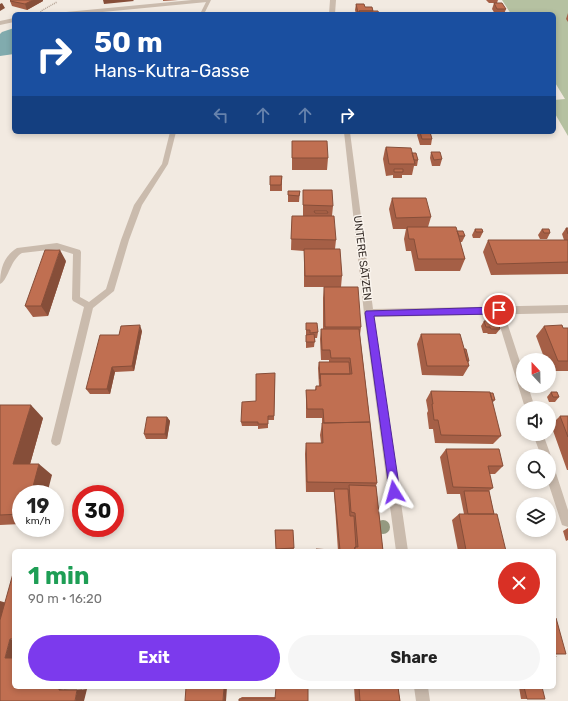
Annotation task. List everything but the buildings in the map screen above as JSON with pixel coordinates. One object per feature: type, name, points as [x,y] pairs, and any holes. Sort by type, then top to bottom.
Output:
[{"type":"street","points":[[86,12],[208,0]]},
{"type":"street","points":[[332,12],[333,0]]},
{"type":"street","points":[[0,23],[12,20]]},
{"type":"street","name":"UNTERE SÄTZEN","points":[[347,134],[402,549]]},
{"type":"street","points":[[370,313],[568,309]]},
{"type":"street","points":[[421,689],[423,701]]},
{"type":"lane","points":[[203,12],[208,0]]},
{"type":"lane","points":[[56,441],[89,306],[110,291],[125,240],[138,205],[165,164],[172,134]]},
{"type":"lane","points":[[0,281],[8,262],[20,250],[57,246],[77,252],[76,299],[89,306]]},
{"type":"lane","points":[[499,310],[516,364]]},
{"type":"lane","points":[[556,489],[566,521],[568,521]]},
{"type":"path","points":[[41,12],[60,0]]},
{"type":"green space","points":[[502,0],[568,0],[568,136],[556,115],[556,100],[565,99],[556,84],[556,12],[510,12]]},
{"type":"water","points":[[12,29],[12,54],[0,56],[0,34]]},
{"type":"route","points":[[394,492],[370,313],[499,310]]}]
